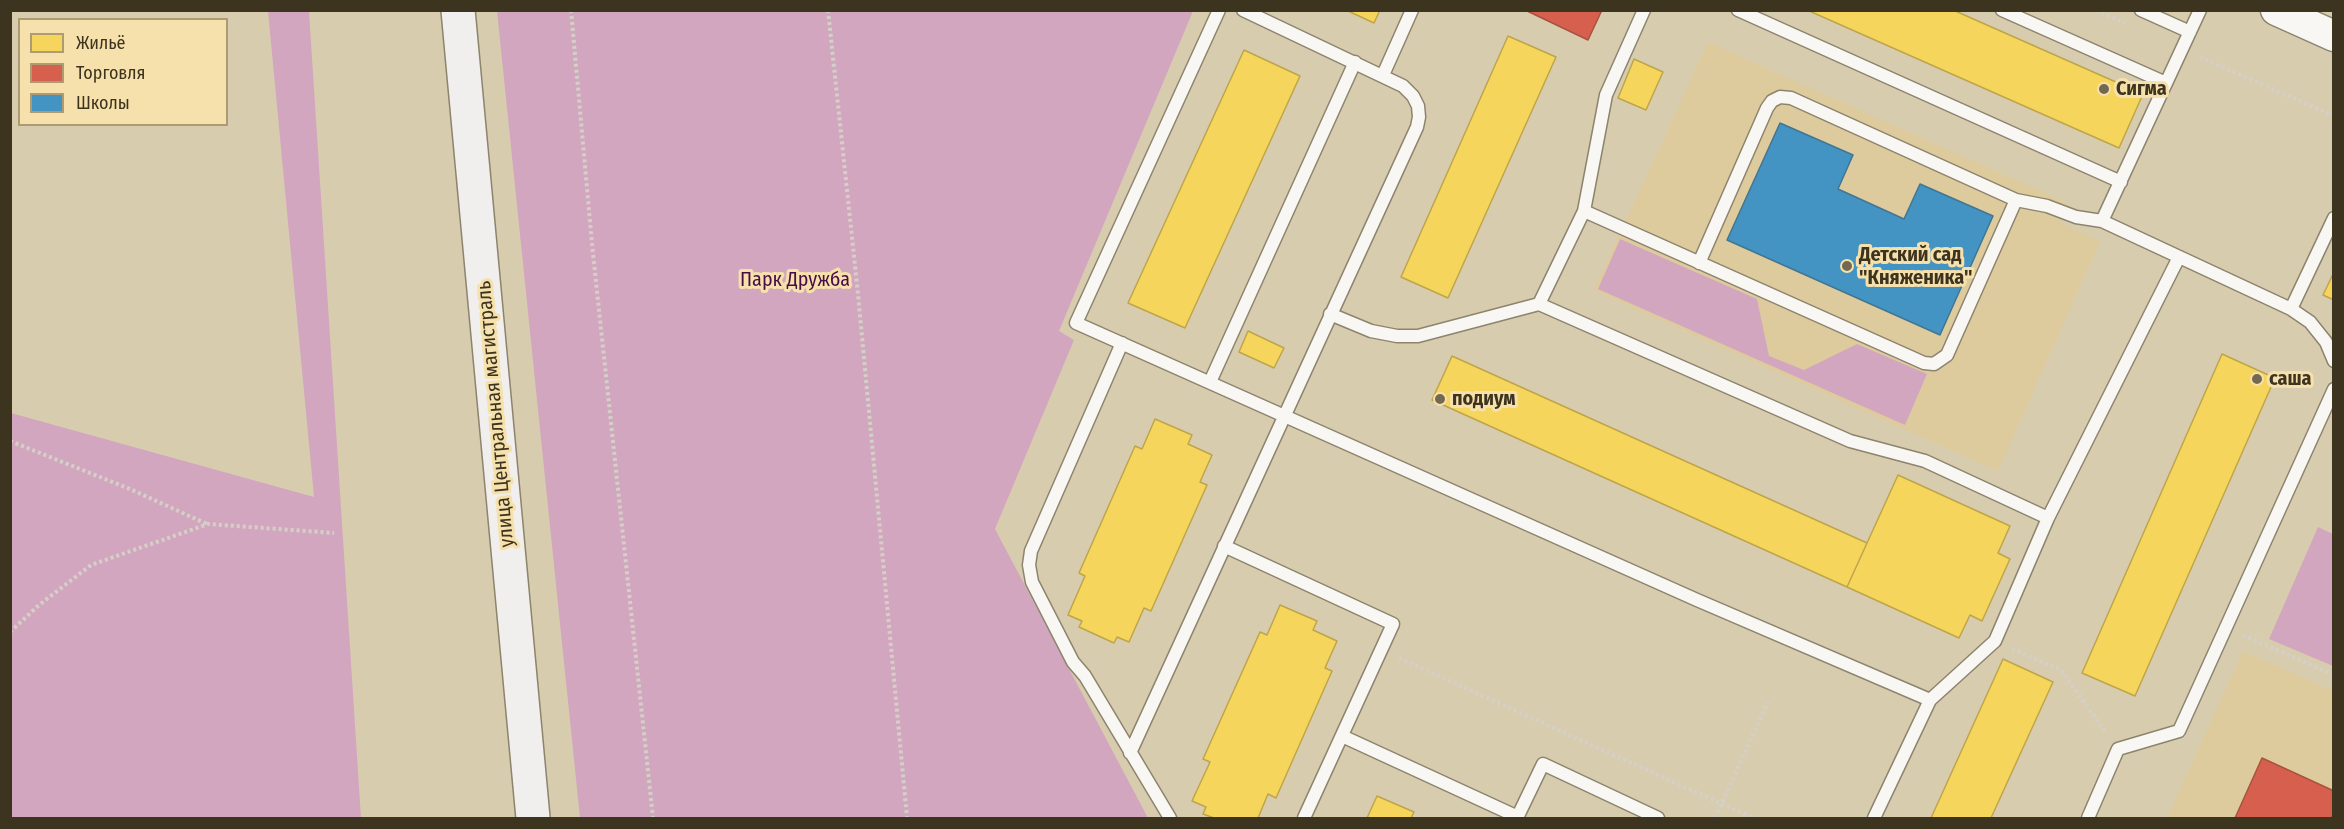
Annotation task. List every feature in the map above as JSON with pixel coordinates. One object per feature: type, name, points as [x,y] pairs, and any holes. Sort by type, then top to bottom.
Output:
[{"type":"main road","name":"улица Центральная магистраль","points":[[458,10],[533,819]]},
{"type":"street","points":[[2276,10],[2334,36]]},
{"type":"lane","points":[[1219,10],[1076,323],[1697,600],[1930,700]]},
{"type":"lane","points":[[1130,753],[1417,127],[1418,106],[1413,96],[1403,86],[1243,10]]},
{"type":"lane","points":[[1383,75],[1412,10]]},
{"type":"lane","points":[[1539,304],[1584,211],[1606,95],[1644,10]]},
{"type":"lane","points":[[1738,10],[2121,182]]},
{"type":"lane","points":[[2002,10],[2166,83]]},
{"type":"lane","points":[[2141,10],[2190,32]]},
{"type":"lane","points":[[2102,221],[2200,10]]},
{"type":"lane","points":[[1210,382],[1355,62]]},
{"type":"lane","points":[[1699,263],[1767,108],[1772,101],[1791,98],[2016,200],[2047,206],[2076,217],[2102,221],[2291,309],[2310,322],[2326,342],[2334,362]]},
{"type":"lane","points":[[1584,211],[1924,363],[1934,364],[1947,355],[2016,200]]},
{"type":"lane","points":[[2291,309],[2334,218]]},
{"type":"lane","points":[[1875,819],[1930,700],[1995,641],[2048,518],[2179,257]]},
{"type":"lane","points":[[1330,314],[1371,331],[1397,336],[1418,336],[1539,304],[1850,441],[1925,461],[2048,518]]},
{"type":"lane","points":[[1122,343],[1031,551],[1029,565],[1032,582],[1073,662],[1085,676],[1170,819]]},
{"type":"lane","points":[[2088,819],[2118,749],[2179,731],[2334,389]]},
{"type":"lane","points":[[1224,546],[1393,624],[1304,819]]},
{"type":"lane","points":[[1342,736],[1518,818],[1543,764],[1658,819]]},
{"type":"path","points":[[571,10],[592,244],[652,819]]},
{"type":"path","points":[[828,10],[859,306],[907,819]]},
{"type":"path","points":[[2096,10],[2128,25]]},
{"type":"path","points":[[2182,49],[2334,116]]},
{"type":"path","points":[[10,441],[130,489],[208,524],[334,533]]},
{"type":"path","points":[[10,632],[39,605],[91,566],[208,524]]},
{"type":"path","points":[[2226,628],[2334,675]]},
{"type":"path","points":[[1995,641],[2061,670],[2118,749]]},
{"type":"path","points":[[1382,650],[1753,819]]},
{"type":"path","points":[[1715,819],[1768,702]]},
{"type":"shaded area","name":"Детский сад \"Княженика\"","points":[[1708,42],[2070,204],[2061,223],[2100,241],[1998,471],[1594,290]]},
{"type":"shaded area","points":[[2243,651],[2333,691],[2333,818],[2167,818]]},
{"type":"green space","points":[[268,11],[309,11],[361,818],[11,818],[11,413],[314,497]]},
{"type":"green space","name":"Парк Дружба","points":[[497,11],[1193,11],[1059,331],[1074,340],[995,529],[1148,818],[580,818]]},
{"type":"green space","points":[[1620,239],[1757,299],[1769,356],[1804,370],[1857,344],[1927,374],[1905,425],[1598,289]]},
{"type":"green space","points":[[2318,527],[2333,534],[2333,666],[2269,639]]},
{"type":"building: Жильё","points":[[1346,10],[1380,10],[1374,23]]},
{"type":"building: Жильё","points":[[1807,10],[1953,10],[2143,94],[2119,148]]},
{"type":"building: Жильё","points":[[1508,36],[1556,57],[1448,298],[1401,277]]},
{"type":"building: Жильё","points":[[1244,50],[1300,76],[1185,328],[1128,303]]},
{"type":"building: Жильё","points":[[1634,59],[1663,72],[1646,110],[1618,98]]},
{"type":"building: Жильё","points":[[2334,272],[2334,300],[2323,295]]},
{"type":"building: Жильё","points":[[1248,331],[1284,348],[1274,368],[1239,352]]},
{"type":"building: Жильё","points":[[2222,354],[2275,378],[2135,696],[2082,673]]},
{"type":"building: Жильё","points":[[1452,356],[1867,543],[1847,587],[1432,400]]},
{"type":"building: Жильё","points":[[1155,419],[1192,435],[1188,444],[1212,455],[1200,482],[1207,485],[1151,611],[1144,608],[1129,642],[1117,637],[1114,643],[1079,627],[1082,621],[1068,615],[1085,576],[1079,573],[1135,446],[1142,449]]},
{"type":"building: Жильё","points":[[1898,475],[2010,526],[1998,553],[2010,559],[1982,621],[1970,615],[1959,638],[1847,587]]},
{"type":"building: Жильё","points":[[1280,605],[1317,621],[1313,630],[1337,641],[1325,668],[1332,671],[1276,798],[1268,794],[1258,818],[1214,818],[1203,814],[1206,807],[1192,801],[1210,762],[1203,759],[1260,632],[1267,635]]},
{"type":"building: Жильё","points":[[2003,659],[2053,682],[1991,818],[1931,818]]},
{"type":"building: Жильё","points":[[1377,796],[1414,812],[1411,818],[1367,818]]},
{"type":"building: Торговля","points":[[1525,10],[1602,10],[1588,40]]},
{"type":"building: Торговля","points":[[2262,758],[2334,791],[2334,814],[2331,818],[2235,818]]},
{"type":"building: Школы","points":[[1780,123],[1853,155],[1838,189],[1904,219],[1920,184],[1993,216],[1940,335],[1727,240]]},
{"type":"place","name":"Сигма","points":[[2104,89]]},
{"type":"place","name":"Детский сад \"Княженика\"","points":[[1847,266]]},
{"type":"place","name":"саша","points":[[2257,379]]},
{"type":"place","name":"подиум","points":[[1440,399]]}]
